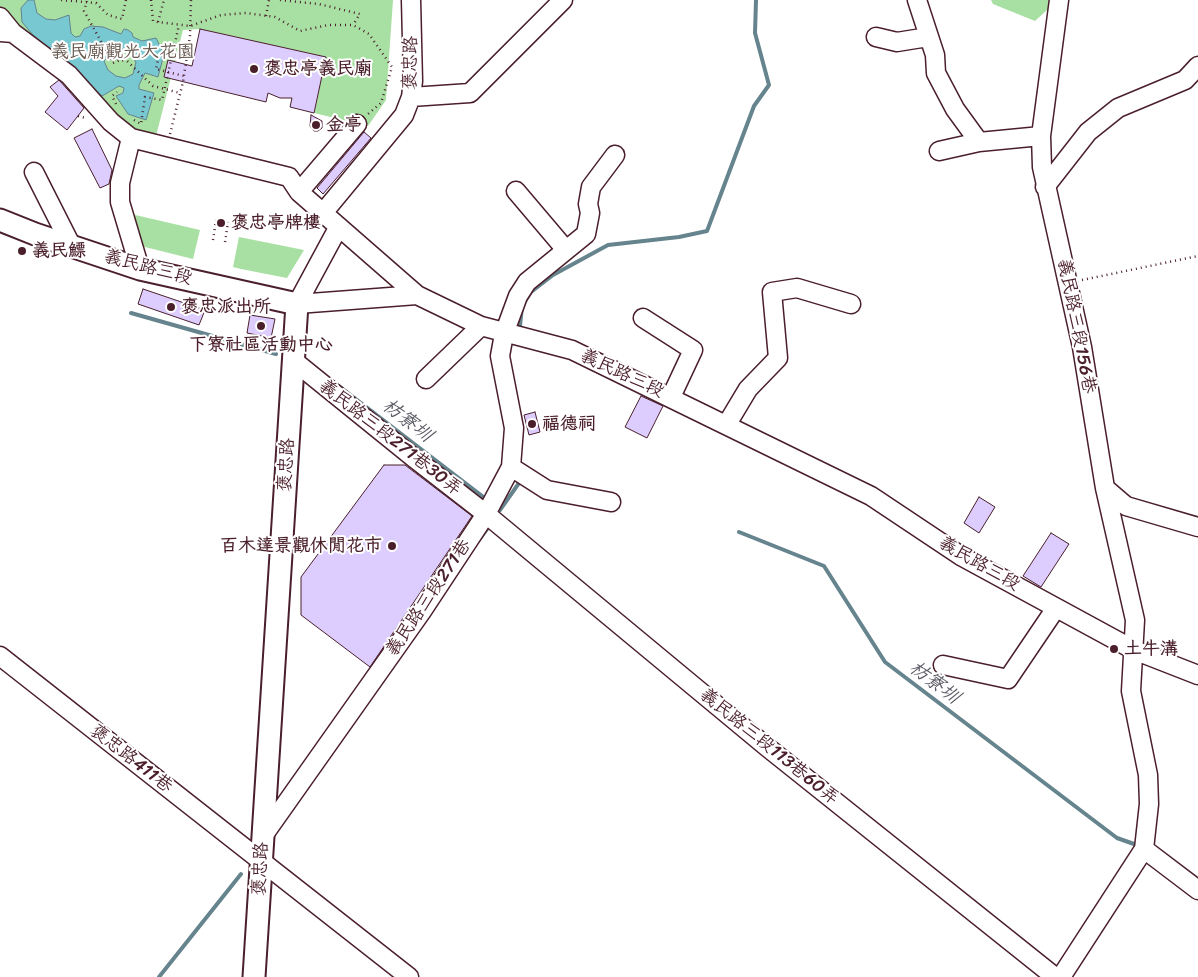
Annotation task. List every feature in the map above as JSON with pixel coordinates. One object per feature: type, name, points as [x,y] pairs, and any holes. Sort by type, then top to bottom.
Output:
[{"type":"main road","name":"義民路三段","points":[[0,220],[72,247],[140,269],[297,304]]},
{"type":"main road","name":"褒忠路","points":[[254,977],[297,304]]},
{"type":"street","name":"褒忠路","points":[[323,213],[404,114],[411,97],[413,81],[411,0]]},
{"type":"street","points":[[411,97],[470,93],[563,0]]},
{"type":"street","points":[[917,0],[935,55],[936,73],[955,109],[979,142]]},
{"type":"street","name":"義民路三段156巷","points":[[1059,0],[1041,136],[1042,168],[1082,347],[1105,488],[1135,620],[1131,691],[1148,775],[1149,804],[1144,850]]},
{"type":"street","points":[[0,17],[7,32],[69,75],[111,122],[131,138],[289,177],[299,192],[338,228],[417,295]]},
{"type":"street","points":[[876,37],[897,42],[928,37]]},
{"type":"street","points":[[1045,187],[1088,132],[1111,114],[1140,97],[1185,80],[1198,66]]},
{"type":"street","points":[[299,192],[357,124]]},
{"type":"street","points":[[939,151],[979,142],[1041,136]]},
{"type":"street","points":[[131,138],[120,183],[120,202],[140,269]]},
{"type":"street","name":"義民路三段271巷","points":[[263,836],[422,611],[486,514],[511,467],[514,428],[500,356],[504,334],[522,288],[586,234],[590,213],[588,204],[591,187],[615,155]]},
{"type":"street","points":[[34,172],[72,247]]},
{"type":"street","points":[[516,191],[566,250]]},
{"type":"street","name":"褒忠路","points":[[297,304],[338,228]]},
{"type":"street","points":[[726,424],[748,389],[778,358],[772,292],[796,288],[851,304]]},
{"type":"street","name":"義民路三段","points":[[297,304],[417,295],[480,326],[504,334],[572,350],[871,496],[961,556],[1134,650],[1198,675]]},
{"type":"street","points":[[643,318],[693,350],[671,397]]},
{"type":"street","points":[[426,379],[480,326]]},
{"type":"street","name":"義民路三段271巷30弄","points":[[294,361],[486,514]]},
{"type":"street","points":[[511,467],[548,490],[611,502]]},
{"type":"street","points":[[1105,488],[1126,506],[1198,527]]},
{"type":"street","name":"義民路三段113巷60弄","points":[[486,514],[767,746],[1055,977]]},
{"type":"street","points":[[943,665],[1008,680],[1056,608]]},
{"type":"street","name":"褒忠路411巷","points":[[0,656],[409,977]]},
{"type":"street","points":[[1061,977],[1144,850],[1198,890]]},
{"type":"path","points":[[61,0],[96,1],[108,15],[122,19],[126,0]]},
{"type":"path","points":[[151,0],[154,21],[158,22],[190,26],[221,15],[246,13],[275,17],[300,31],[328,25],[353,25],[369,34],[392,67],[381,103],[357,124]]},
{"type":"path","points":[[158,22],[164,0]]},
{"type":"path","points":[[167,148],[184,76],[191,0]]},
{"type":"path","points":[[266,16],[269,0]]},
{"type":"path","points":[[280,0],[320,4],[360,14],[353,25]]},
{"type":"path","points":[[320,4],[323,0]]},
{"type":"path","points":[[87,1],[84,11],[113,63],[120,60],[127,61],[148,79],[153,86],[180,93]]},
{"type":"path","points":[[132,119],[141,124],[145,97],[162,100],[179,25]]},
{"type":"path","points":[[172,58],[159,55],[156,69],[184,76]]},
{"type":"path","points":[[117,92],[112,96],[119,109]]},
{"type":"path","points":[[213,240],[216,220]]},
{"type":"path","points":[[225,242],[228,222]]},
{"type":"path","points":[[1068,282],[1198,256]]},
{"type":"green space","name":"義民廟觀光大花園","points":[[0,0],[393,0],[386,100],[368,126],[314,113],[326,57],[200,29],[183,30],[155,140],[130,132],[0,23]]},
{"type":"green space","points":[[991,0],[1058,0],[1035,21],[993,4]]},
{"type":"green space","points":[[131,214],[200,230],[193,259],[141,246]]},
{"type":"green space","points":[[239,237],[304,250],[287,278],[241,269],[233,267]]},
{"type":"water","points":[[28,0],[34,0],[37,13],[46,19],[55,20],[69,15],[71,33],[75,37],[80,36],[84,29],[91,26],[103,27],[121,34],[124,29],[128,30],[132,33],[133,37],[142,41],[156,38],[164,54],[158,77],[145,73],[139,85],[139,89],[154,93],[146,120],[128,114],[116,96],[123,93],[124,88],[119,86],[102,96],[33,35],[22,22],[21,8]],"holes":[[[117,48],[126,49],[136,62],[133,74],[125,78],[116,76],[108,70],[104,61]]]},
{"type":"building","points":[[200,29],[326,57],[314,113],[290,107],[292,98],[280,98],[268,93],[266,102],[164,77],[168,60],[192,66]]},
{"type":"building","points":[[59,80],[84,108],[67,130],[45,112],[58,96],[50,87]]},
{"type":"building","name":"金亭","points":[[311,115],[322,121],[322,128],[318,131],[314,131],[310,126]]},
{"type":"building","points":[[92,129],[112,170],[109,184],[100,188],[74,138]]},
{"type":"building","points":[[364,132],[371,138],[323,194],[317,188]]},
{"type":"building","name":"褒忠派出所","points":[[143,289],[205,310],[199,325],[138,304]]},
{"type":"building","name":"下寮社區活動中心","points":[[250,315],[275,319],[271,338],[247,333]]},
{"type":"building","points":[[641,396],[663,406],[647,438],[625,427]]},
{"type":"building","name":"福德祠","points":[[535,412],[540,432],[529,435],[524,415]]},
{"type":"building","name":"百木達景觀休閒花市","points":[[384,465],[405,465],[472,516],[370,667],[301,615],[301,577]]},
{"type":"building","points":[[979,497],[995,507],[979,533],[964,523]]},
{"type":"building","points":[[1051,533],[1069,544],[1041,587],[1023,576]]},
{"type":"waterway","points":[[520,326],[522,306],[531,292],[553,275],[608,245],[679,237],[707,231],[754,106],[769,85],[755,33],[756,0]]},
{"type":"waterway","name":"枋寮圳","points":[[131,313],[276,354]]},
{"type":"waterway","name":"枋寮圳","points":[[331,380],[486,499]]},
{"type":"waterway","name":"枋寮圳","points":[[500,510],[519,483]]},
{"type":"waterway","points":[[478,541],[487,529]]},
{"type":"waterway","name":"枋寮圳","points":[[739,532],[824,566],[885,662],[1117,838],[1134,844]]},
{"type":"waterway","points":[[159,977],[241,874]]},
{"type":"place","name":"褒忠亭義民廟","points":[[254,69]]},
{"type":"place","name":"金亭","points":[[316,125]]},
{"type":"place","name":"褒忠亭牌樓","points":[[221,223]]},
{"type":"place","name":"義民鰾","points":[[22,251]]},
{"type":"place","name":"褒忠派出所","points":[[171,307]]},
{"type":"place","name":"下寮社區活動中心","points":[[261,326]]},
{"type":"place","name":"福德祠","points":[[532,424]]},
{"type":"place","name":"百木達景觀休閒花市","points":[[392,546]]},
{"type":"place","name":"土牛溝","points":[[1114,649]]}]
